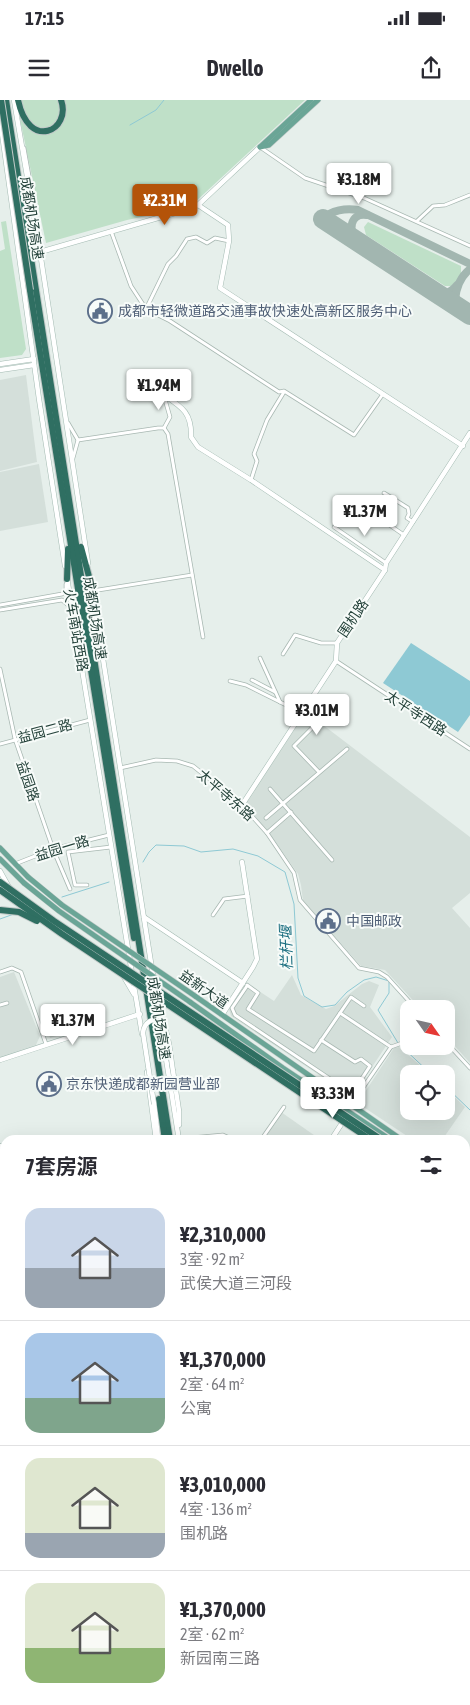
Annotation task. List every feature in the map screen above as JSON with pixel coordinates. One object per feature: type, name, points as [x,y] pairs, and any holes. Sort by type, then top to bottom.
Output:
[{"type":"highway","name":"成都机场高速","points":[[3,100],[72,516],[164,1135]]},
{"type":"highway","points":[[15,101],[30,128],[38,131],[50,130],[60,121],[64,114],[61,100]]},
{"type":"highway","name":"成都机场高速","points":[[34,290],[69,536],[157,1076],[169,1135]]},
{"type":"highway","points":[[72,516],[92,587]]},
{"type":"highway","points":[[67,579],[69,536]]},
{"type":"highway","points":[[0,882],[54,921],[375,1135]]},
{"type":"highway","points":[[0,890],[62,934],[364,1135]]},
{"type":"highway","points":[[0,910],[19,912],[62,934]]},
{"type":"main road","points":[[40,252],[189,209],[198,204],[311,100]]},
{"type":"main road","points":[[260,147],[269,145],[318,100]]},
{"type":"main road","points":[[15,101],[178,1135]]},
{"type":"main road","name":"火车南站西路","points":[[0,119],[67,579],[140,1014],[155,1135]]},
{"type":"main road","points":[[198,204],[228,225],[229,241],[220,288],[463,446]]},
{"type":"main road","points":[[0,364],[34,362]]},
{"type":"main road","points":[[0,370],[23,363]]},
{"type":"main road","points":[[164,395],[181,406],[191,424],[191,437],[198,447],[251,480],[385,570]]},
{"type":"main road","name":"围机路","points":[[336,661],[336,643],[385,570],[386,563],[470,434]]},
{"type":"main road","points":[[242,805],[336,661]]},
{"type":"main road","name":"益新大道","points":[[0,848],[28,876],[62,905],[395,1135]]},
{"type":"main road","name":"益新大道","points":[[0,859],[24,883],[59,911],[384,1135]]},
{"type":"main road","points":[[222,1015],[257,959],[242,862]]},
{"type":"main road","points":[[0,871],[14,898],[32,916],[78,949],[124,977],[130,985],[137,1002]]},
{"type":"main road","points":[[144,917],[243,983]]},
{"type":"main road","points":[[0,1060],[140,1014]]},
{"type":"main road","points":[[156,1135],[154,1104],[143,1033],[144,1026],[154,1020],[165,1027],[179,1111],[179,1135]]},
{"type":"main road","points":[[334,1135],[349,1112],[351,1105]]},
{"type":"street","points":[[23,140],[30,182],[31,203]]},
{"type":"street","points":[[260,147],[305,178],[364,198],[470,246]]},
{"type":"street","points":[[417,221],[433,206],[445,205],[470,195]]},
{"type":"street","points":[[111,231],[131,286],[146,309],[170,321],[279,392],[284,391],[354,435],[383,394]]},
{"type":"street","points":[[146,309],[168,264],[176,256],[187,239],[196,236],[207,243],[215,238],[229,241]]},
{"type":"street","points":[[251,480],[257,461],[254,454],[267,420],[284,391]]},
{"type":"street","points":[[164,395],[170,417],[164,428]]},
{"type":"street","points":[[66,420],[78,440],[72,461]]},
{"type":"street","points":[[78,440],[164,428]]},
{"type":"street","points":[[164,428],[168,434],[203,636]]},
{"type":"street","points":[[384,492],[408,508],[409,514],[407,518],[413,522]]},
{"type":"street","points":[[385,522],[404,535]]},
{"type":"street","points":[[334,527],[386,563]]},
{"type":"street","points":[[92,587],[192,576]]},
{"type":"street","points":[[0,605],[62,594],[66,589],[67,579]]},
{"type":"street","points":[[0,610],[62,600],[73,612]]},
{"type":"street","points":[[283,654],[295,635],[321,643],[336,643]]},
{"type":"street","points":[[260,658],[280,703]]},
{"type":"street","name":"太平寺西路","points":[[336,661],[470,749]]},
{"type":"street","name":"益园路","points":[[0,668],[15,739],[53,849],[70,889]]},
{"type":"street","points":[[252,680],[276,693]]},
{"type":"street","points":[[230,681],[246,685],[302,713],[317,723],[294,746],[319,772]]},
{"type":"street","name":"益园二路","points":[[0,744],[91,720]]},
{"type":"street","points":[[266,818],[347,749]]},
{"type":"street","name":"太平寺东路","points":[[120,768],[156,760],[178,761],[193,766],[242,805],[267,833],[294,873],[300,900],[359,968],[379,972],[387,977],[408,1000]]},
{"type":"street","points":[[270,789],[332,860]]},
{"type":"street","points":[[267,833],[291,812]]},
{"type":"street","name":"益园一路","points":[[15,864],[53,849],[110,835]]},
{"type":"street","points":[[67,845],[74,885],[87,885]]},
{"type":"street","points":[[68,852],[111,846]]},
{"type":"street","points":[[212,915],[224,898],[248,896]]},
{"type":"street","points":[[0,972],[12,968],[21,972],[46,1044]]},
{"type":"street","points":[[243,983],[258,993],[248,1009],[314,1051],[351,997],[364,1006]]},
{"type":"street","points":[[248,986],[232,1008],[235,1015],[348,1091],[355,1089],[370,1066],[360,1059],[355,1062],[321,1040]]},
{"type":"street","points":[[0,1005],[7,1003]]},
{"type":"street","points":[[340,1013],[391,1047]]},
{"type":"street","points":[[351,1105],[391,1047],[400,1044]]},
{"type":"street","points":[[455,1052],[470,1068]]},
{"type":"street","points":[[264,1135],[284,1107]]},
{"type":"shaded area","points":[[26,375],[37,462],[0,471],[0,380]]},
{"type":"shaded area","points":[[39,464],[48,522],[0,531],[0,472]]},
{"type":"shaded area","points":[[306,712],[470,837],[470,893],[452,908],[470,928],[470,1063],[455,1046],[455,1000],[413,1000],[385,970],[361,966],[303,901],[298,874],[270,834],[245,804]]},
{"type":"shaded area","points":[[14,972],[40,1036],[36,1045],[0,1057],[0,977]]},
{"type":"shaded area","points":[[292,975],[301,995],[326,1009],[334,1006],[362,984],[369,981],[379,985],[370,1007],[392,1037],[352,1097],[231,1016],[229,1009],[247,983],[274,1001]]},
{"type":"shaded area","points":[[74,1006],[81,1028],[50,1038],[43,1016]]},
{"type":"shaded area","points":[[399,1047],[400,1055],[408,1055],[420,1065],[400,1065],[400,1120],[455,1120],[455,1098],[465,1107],[445,1135],[406,1135],[362,1106],[361,1098],[394,1048]]},
{"type":"shaded area","points":[[281,1112],[314,1135],[265,1135]]},
{"type":"green space","points":[[18,100],[305,100],[193,204],[46,243],[21,124]]},
{"type":"green space","points":[[6,221],[26,349],[22,355],[0,358],[0,251],[5,249],[1,222]]},
{"type":"green space","points":[[368,222],[461,266],[461,276],[451,286],[445,286],[366,235],[364,227]]},
{"type":"water","points":[[411,643],[470,681],[470,715],[458,732],[383,683]]},
{"type":"waterway","points":[[130,125],[156,110],[164,100]]},
{"type":"waterway","name":"栏杆堰","points":[[143,862],[156,845],[184,846],[201,852],[233,849],[258,856],[285,872],[294,904],[298,978],[304,996],[322,1007],[335,1005],[347,992],[364,980],[376,977],[389,981],[389,993],[378,1010],[398,1043]]},
{"type":"waterway","name":"栏杆堰","points":[[62,897],[109,882]]},
{"type":"waterway","name":"栏杆堰","points":[[0,919],[14,914]]},
{"type":"waterway","name":"栏杆堰","points":[[411,1055],[421,1065]]},
{"type":"waterway","name":"栏杆堰","points":[[455,1096],[470,1110]]},
{"type":"taxiway","points":[[323,219],[339,210],[358,210],[470,264]]},
{"type":"taxiway","points":[[358,242],[352,233],[352,224],[357,217],[367,215]]},
{"type":"taxiway","points":[[462,310],[455,300],[456,291],[461,279],[470,269]]},
{"type":"taxiway","points":[[436,293],[443,294],[457,285]]},
{"type":"runway","points":[[323,219],[470,315]]},
{"type":"place","name":"成都市轻微道路交通事故快速处高新区服务中心","points":[[100,311]]},
{"type":"place","name":"中国邮政","points":[[328,921]]},
{"type":"place","name":"京东快递成都新园营业部","points":[[49,1084]]}]
